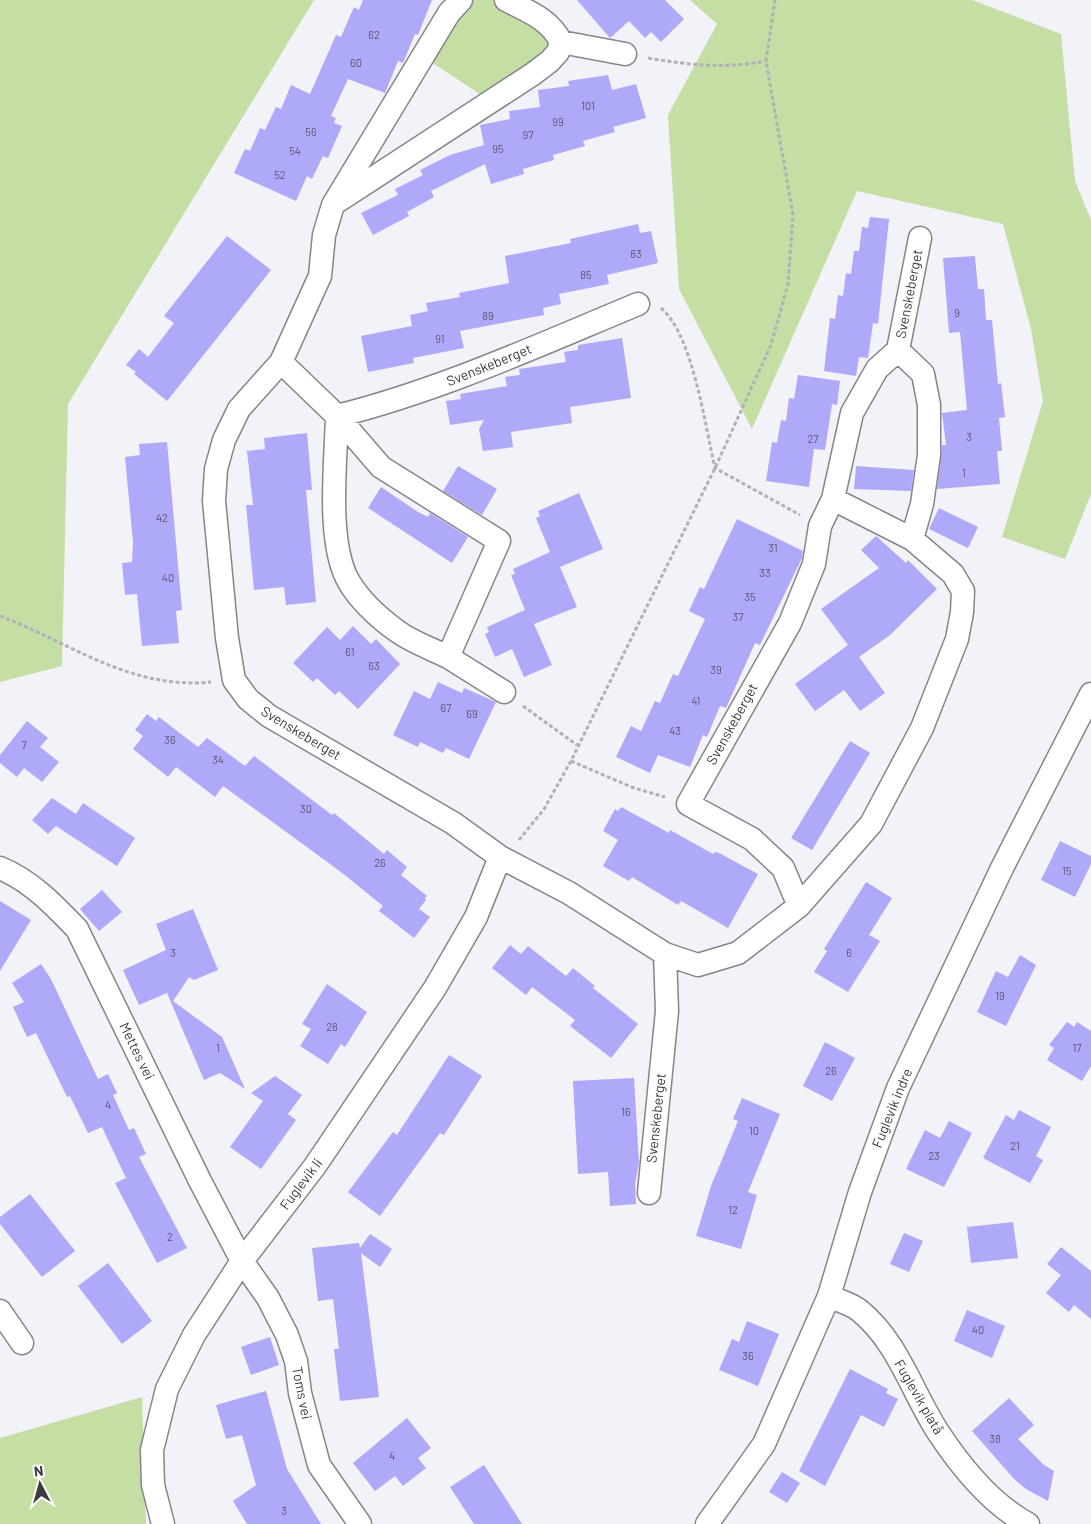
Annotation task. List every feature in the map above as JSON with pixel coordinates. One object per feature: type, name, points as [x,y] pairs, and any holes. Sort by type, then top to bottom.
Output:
[{"type":"street","name":"Svenskeberget","points":[[461,0],[449,13],[333,205],[324,235],[320,276],[282,362],[239,409],[224,440],[216,469],[214,501],[227,638],[234,680],[248,699],[269,716],[453,823],[500,857],[569,893],[664,954],[698,965],[738,953],[799,906],[871,824],[922,728],[957,639],[962,612],[962,591],[953,574],[912,539],[833,499]]},
{"type":"street","points":[[333,205],[533,74],[558,52],[561,42],[556,31],[548,23],[506,0]]},
{"type":"street","points":[[561,42],[625,54]]},
{"type":"street","name":"Svenskeberget","points":[[688,804],[790,623],[814,564],[820,526],[833,499],[852,413],[877,369],[898,350],[920,238]]},
{"type":"street","name":"Svenskeberget","points":[[336,416],[377,406],[460,377],[638,304]]},
{"type":"street","name":"Svenskeberget","points":[[898,350],[923,374],[929,405],[929,455],[922,504],[912,539]]},
{"type":"street","points":[[282,362],[336,416],[381,468],[500,542],[448,658]]},
{"type":"street","points":[[336,416],[334,512],[338,548],[349,581],[371,610],[399,633],[448,658],[504,692]]},
{"type":"street","name":"Fuglevik indre","points":[[707,1524],[764,1444],[829,1296],[860,1192],[898,1088],[1002,868],[1091,694]]},
{"type":"street","points":[[688,804],[752,839],[782,868],[799,906]]},
{"type":"street","name":"Fuglevik li","points":[[163,1524],[153,1485],[152,1450],[167,1389],[194,1335],[242,1261],[314,1166],[436,988],[476,917],[500,857]]},
{"type":"street","name":"Mettes vei","points":[[0,868],[18,875],[48,898],[77,929],[200,1181],[242,1261]]},
{"type":"street","name":"Svenskeberget","points":[[649,1193],[667,1011],[664,954]]},
{"type":"street","name":"Toms vei","points":[[242,1261],[268,1298],[287,1335],[296,1361],[300,1393],[318,1465],[360,1524]]},
{"type":"street","name":"Fuglevik platå","points":[[829,1296],[858,1309],[875,1326],[907,1372],[938,1432],[974,1479],[1006,1512],[1028,1524]]},
{"type":"street","points":[[0,1311],[22,1343]]},
{"type":"path","points":[[500,857],[524,835],[539,816],[571,761],[715,468],[771,345],[788,284],[793,215],[766,61],[776,0]]},
{"type":"path","points":[[625,54],[698,66],[740,66],[766,61]]},
{"type":"path","points":[[638,304],[656,302],[668,313],[676,326],[688,354],[715,468],[820,526]]},
{"type":"path","points":[[0,616],[100,662],[146,679],[185,683],[234,680]]},
{"type":"path","points":[[504,692],[577,746]]},
{"type":"path","points":[[571,761],[634,788],[688,804]]},
{"type":"green space","points":[[0,0],[314,0],[68,404],[62,666],[0,682]]},
{"type":"green space","points":[[461,0],[506,0],[561,42],[492,102],[422,56]]},
{"type":"green space","points":[[690,0],[972,0],[1061,34],[1075,181],[1091,220],[1091,494],[1065,559],[1002,537],[1043,401],[1031,329],[1003,224],[857,191],[752,429],[679,289],[668,115],[717,24]]},
{"type":"green space","points":[[142,1397],[146,1524],[0,1524],[0,1438]]},
{"type":"building","points":[[363,0],[432,0],[418,35],[415,34],[403,63],[398,61],[385,93],[348,79],[331,116],[336,118],[334,123],[342,126],[328,158],[323,156],[312,179],[307,176],[296,201],[234,173],[245,149],[250,151],[260,128],[265,130],[276,107],[281,109],[291,85],[310,94],[336,35],[341,37],[354,7],[359,10]]},
{"type":"building","points":[[577,0],[665,0],[684,19],[661,42],[651,32],[645,38],[629,21],[610,38]]},
{"type":"building","points":[[608,75],[612,90],[636,84],[646,118],[613,127],[615,132],[583,141],[585,146],[553,155],[554,160],[523,169],[524,174],[491,184],[485,164],[431,191],[434,197],[407,212],[409,216],[373,235],[361,213],[398,195],[395,189],[423,175],[420,170],[450,155],[484,145],[480,125],[510,119],[509,111],[540,107],[538,90],[569,86],[568,81]]},
{"type":"building","points":[[870,217],[889,219],[878,324],[873,323],[868,358],[859,357],[856,376],[824,371],[830,318],[835,319],[838,295],[843,296],[846,273],[851,274],[854,251],[859,251],[862,227],[868,228]]},
{"type":"building","points":[[638,224],[640,233],[651,231],[658,263],[607,275],[609,284],[559,294],[561,304],[543,308],[544,315],[460,331],[464,348],[413,358],[414,363],[368,372],[361,336],[412,326],[410,315],[428,311],[426,303],[460,297],[459,293],[509,283],[505,256],[571,243],[570,239]]},
{"type":"building","points":[[227,236],[271,270],[167,401],[126,365],[139,349],[148,357],[174,323],[164,316]]},
{"type":"building","points":[[975,256],[978,289],[984,289],[986,320],[992,320],[998,384],[1001,383],[1005,417],[999,418],[1002,451],[997,451],[1000,484],[937,489],[942,445],[946,445],[942,413],[967,410],[960,332],[949,333],[943,258]]},
{"type":"building","points":[[622,338],[631,398],[570,407],[572,423],[511,432],[513,447],[483,451],[479,429],[484,420],[450,425],[446,401],[461,399],[460,394],[507,386],[505,377],[520,375],[519,369],[566,362],[564,352],[578,350],[578,345]]},
{"type":"building","points":[[798,375],[840,381],[837,405],[832,404],[825,450],[814,449],[809,487],[766,481],[772,442],[777,443],[781,420],[786,421],[789,398],[794,399]]},
{"type":"building","points":[[307,433],[312,490],[306,490],[316,602],[286,605],[284,587],[254,590],[246,505],[253,505],[247,451],[265,449],[264,438]]},
{"type":"building","points":[[167,442],[182,610],[176,611],[179,643],[142,646],[137,594],[125,595],[122,563],[132,562],[133,542],[125,457],[140,455],[139,444]]},
{"type":"building","points":[[458,466],[497,489],[482,515],[443,491]]},
{"type":"building","points":[[856,466],[914,470],[911,491],[854,489]]},
{"type":"building","points":[[381,487],[418,512],[428,517],[430,513],[468,537],[452,563],[368,508]]},
{"type":"building","points":[[579,493],[603,549],[560,567],[577,607],[534,624],[552,665],[524,677],[512,649],[495,657],[485,634],[489,632],[487,627],[525,610],[511,575],[515,574],[513,569],[550,552],[536,518],[540,516],[538,511]]},
{"type":"building","points":[[939,508],[978,527],[968,548],[929,529]]},
{"type":"building","points":[[737,519],[803,551],[802,558],[760,645],[755,643],[726,708],[720,706],[707,737],[703,735],[690,767],[658,755],[650,773],[616,757],[631,726],[641,731],[655,701],[660,703],[673,674],[678,676],[705,619],[689,611],[700,587],[704,589]]},
{"type":"building","points":[[876,536],[906,563],[908,560],[937,589],[890,635],[859,657],[885,693],[860,711],[844,690],[815,711],[795,684],[848,645],[821,609],[879,568],[861,550]]},
{"type":"building","points":[[353,626],[371,644],[376,639],[400,664],[358,709],[339,691],[335,695],[317,678],[313,682],[293,663],[327,627],[340,640]]},
{"type":"building","points":[[438,682],[462,693],[464,688],[496,702],[469,759],[446,748],[443,753],[420,742],[418,747],[393,735],[414,691],[430,699]]},
{"type":"building","points":[[147,714],[156,721],[159,717],[198,747],[207,738],[245,766],[254,756],[332,815],[334,813],[384,854],[387,850],[407,867],[401,875],[427,896],[419,909],[430,917],[414,938],[379,911],[383,906],[341,872],[223,786],[215,797],[176,767],[168,777],[133,749],[143,736],[135,730]]},
{"type":"building","points":[[27,721],[48,738],[40,747],[59,762],[42,782],[24,768],[17,777],[0,763],[0,755]]},
{"type":"building","points":[[850,741],[870,753],[812,850],[791,838]]},
{"type":"building","points":[[52,798],[76,814],[83,803],[135,838],[117,866],[56,826],[48,834],[32,820]]},
{"type":"building","points":[[621,807],[669,833],[670,830],[713,854],[715,852],[719,853],[758,874],[728,928],[681,901],[678,905],[632,877],[629,881],[603,866],[618,840],[603,831],[615,809],[618,811]]},
{"type":"building","points":[[1060,841],[1091,856],[1091,864],[1075,897],[1041,880]]},
{"type":"building","points":[[866,882],[892,898],[869,935],[880,941],[848,992],[814,972],[827,951],[824,949]]},
{"type":"building","points":[[102,890],[122,912],[99,931],[80,909]]},
{"type":"building","points":[[0,901],[31,920],[0,971]]},
{"type":"building","points":[[193,909],[218,970],[194,980],[189,977],[173,1001],[222,1037],[245,1089],[220,1073],[204,1080],[167,993],[139,1005],[123,970],[166,950],[156,924]]},
{"type":"building","points":[[510,945],[521,954],[528,946],[566,976],[573,968],[595,986],[593,988],[638,1024],[611,1058],[570,1026],[575,1020],[532,987],[526,995],[492,968]]},
{"type":"building","points":[[1020,955],[1036,965],[1006,1026],[977,1012],[996,971],[1008,977]]},
{"type":"building","points":[[41,964],[51,979],[98,1079],[108,1074],[117,1093],[113,1095],[129,1130],[134,1128],[146,1154],[139,1157],[187,1248],[157,1263],[115,1183],[126,1178],[102,1127],[88,1133],[70,1096],[67,1097],[36,1033],[27,1037],[13,1007],[24,1002],[12,983]]},
{"type":"building","points":[[327,984],[367,1012],[345,1047],[341,1044],[328,1064],[300,1046],[311,1029],[302,1024]]},
{"type":"building","points":[[1067,1022],[1074,1027],[1077,1022],[1091,1031],[1091,1066],[1082,1081],[1047,1060],[1054,1048],[1049,1045]]},
{"type":"building","points":[[825,1042],[855,1058],[832,1101],[803,1086]]},
{"type":"building","points":[[449,1055],[482,1076],[444,1135],[440,1133],[380,1216],[348,1192],[393,1132],[397,1135]]},
{"type":"building","points":[[275,1076],[302,1095],[288,1114],[296,1120],[261,1169],[230,1147],[263,1101],[251,1093]]},
{"type":"building","points":[[634,1078],[639,1163],[635,1184],[636,1204],[610,1206],[608,1172],[578,1174],[573,1081]]},
{"type":"building","points":[[742,1098],[780,1114],[748,1192],[757,1195],[741,1249],[696,1236],[711,1186],[738,1121],[733,1119]]},
{"type":"building","points":[[1019,1110],[1051,1127],[1036,1156],[1043,1160],[1030,1183],[983,1158],[1006,1115],[1014,1120]]},
{"type":"building","points":[[949,1121],[972,1133],[944,1187],[906,1169],[925,1130],[940,1138]]},
{"type":"building","points":[[30,1194],[75,1251],[42,1277],[0,1224],[0,1217]]},
{"type":"building","points":[[1013,1222],[1018,1258],[971,1263],[967,1227]]},
{"type":"building","points":[[904,1233],[923,1241],[909,1272],[890,1264]]},
{"type":"building","points":[[370,1234],[392,1249],[380,1267],[361,1253],[379,1397],[340,1401],[334,1349],[339,1349],[333,1299],[318,1301],[312,1248],[359,1243],[360,1248]]},
{"type":"building","points":[[1061,1247],[1091,1271],[1091,1319],[1074,1305],[1069,1312],[1046,1293],[1061,1275],[1047,1264]]},
{"type":"building","points":[[108,1263],[152,1321],[122,1344],[78,1286]]},
{"type":"building","points":[[967,1310],[1005,1326],[992,1358],[954,1341]]},
{"type":"building","points":[[747,1321],[779,1334],[758,1386],[719,1370],[732,1339],[739,1342]]},
{"type":"building","points":[[270,1337],[279,1365],[251,1375],[241,1347]]},
{"type":"building","points":[[850,1369],[888,1389],[886,1393],[898,1399],[884,1427],[861,1415],[825,1486],[799,1471]]},
{"type":"building","points":[[266,1391],[287,1469],[321,1524],[247,1524],[233,1501],[256,1485],[242,1435],[226,1439],[216,1405]]},
{"type":"building","points":[[1009,1398],[1034,1425],[1018,1439],[1044,1465],[1054,1471],[1048,1501],[1026,1489],[1015,1480],[972,1431]]},
{"type":"building","points":[[407,1418],[431,1448],[418,1458],[426,1468],[403,1486],[395,1476],[375,1491],[353,1463]]},
{"type":"building","points":[[484,1465],[522,1524],[474,1524],[450,1487]]},
{"type":"building","points":[[782,1472],[800,1483],[787,1503],[769,1492]]}]
